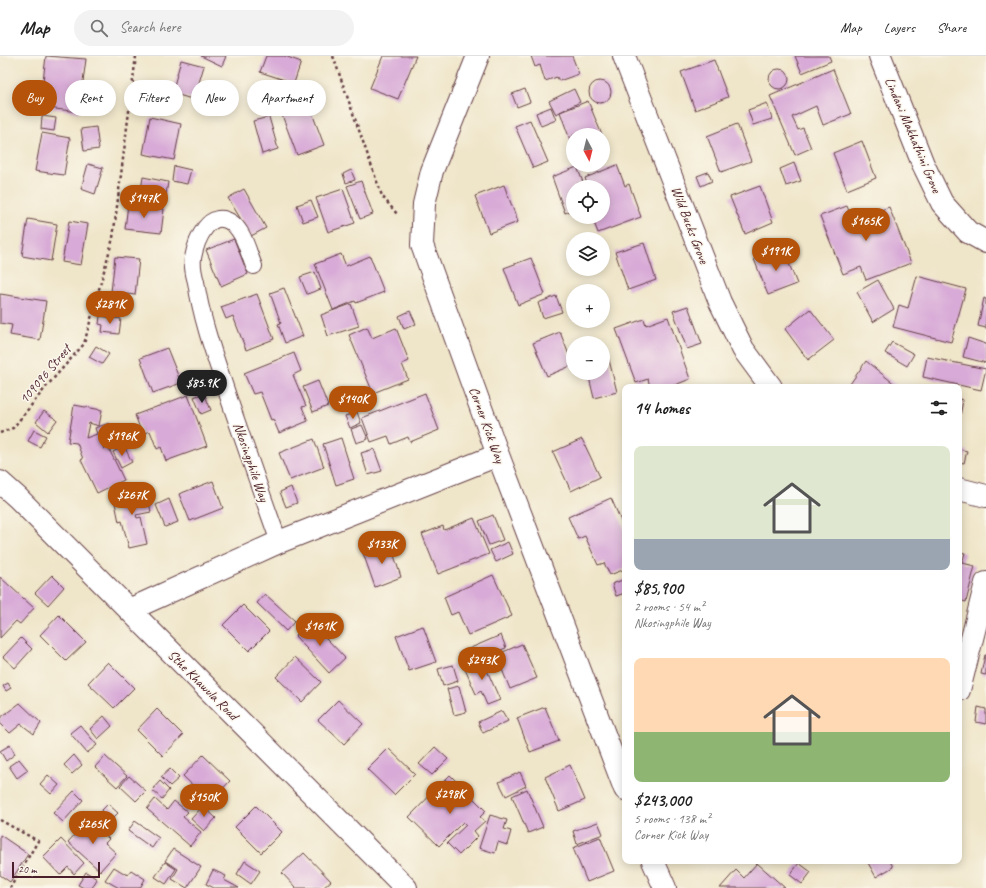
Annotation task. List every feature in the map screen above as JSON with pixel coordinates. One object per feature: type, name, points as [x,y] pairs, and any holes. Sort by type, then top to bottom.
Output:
[{"type":"street","name":"Corner Kick Way","points":[[478,56],[432,171],[424,204],[422,245],[498,455],[622,781]]},
{"type":"street","name":"Wild Bucks Grove","points":[[624,56],[720,302],[743,349],[769,384]]},
{"type":"street","name":"Lindani Makhathini Grove","points":[[880,56],[923,164],[942,203],[968,232],[986,242]]},
{"type":"street","points":[[129,610],[279,542],[498,455]]},
{"type":"street","name":"Sthe Khawula Road","points":[[0,482],[18,498],[406,888]]},
{"type":"street","points":[[962,491],[986,496]]},
{"type":"street","points":[[962,678],[986,583]]},
{"type":"street","points":[[654,864],[665,888]]},
{"type":"lane","name":"Nkosingphile Way","points":[[254,266],[240,233],[231,223],[221,219],[213,220],[206,225],[198,242],[193,259],[201,311],[212,348],[279,542]]},
{"type":"path","name":"109096 Street","points":[[0,433],[13,428],[46,387],[84,344],[113,238],[136,56]]},
{"type":"path","points":[[333,56],[382,196],[422,245]]},
{"type":"path","points":[[0,820],[38,841],[10,888]]},
{"type":"building","points":[[46,56],[86,59],[83,80],[65,80],[65,110],[57,109],[57,80],[43,80]]},
{"type":"building","points":[[201,56],[226,56],[222,66]]},
{"type":"building","points":[[266,56],[285,56],[301,62],[295,80],[285,80],[260,72]]},
{"type":"building","points":[[383,56],[416,56],[398,99],[370,88]]},
{"type":"building","points":[[531,56],[572,56],[579,74],[559,81],[557,77],[545,81],[540,65],[535,67]]},
{"type":"building","points":[[795,56],[829,56],[831,61],[802,73]]},
{"type":"building","points":[[181,60],[204,66],[200,80],[191,80],[191,99],[183,96],[183,80],[176,80]]},
{"type":"building","points":[[714,60],[728,97],[695,110],[681,72]]},
{"type":"building","points":[[779,69],[786,72],[789,79],[786,86],[779,89],[772,86],[769,79],[772,72]]},
{"type":"building","points":[[833,69],[851,114],[823,125],[816,106],[792,117],[798,130],[803,128],[811,148],[795,155],[770,96]]},
{"type":"building","points":[[600,81],[608,84],[611,92],[608,100],[600,103],[592,100],[589,92],[592,84]]},
{"type":"building","points":[[525,89],[530,102],[517,107],[512,94]]},
{"type":"building","points":[[574,89],[580,102],[556,114],[549,101]]},
{"type":"building","points":[[588,101],[599,128],[566,129],[560,112]]},
{"type":"building","points":[[767,103],[772,119],[753,125],[748,110]]},
{"type":"building","points":[[551,107],[556,120],[541,126],[536,113]]},
{"type":"building","points":[[42,116],[56,118],[54,131],[41,129]]},
{"type":"building","points":[[282,116],[313,116],[324,145],[297,155]]},
{"type":"building","points":[[150,117],[181,124],[174,160],[143,154]]},
{"type":"building","points":[[269,117],[278,149],[262,154],[253,121]]},
{"type":"building","points":[[530,120],[548,162],[533,168],[515,126]]},
{"type":"building","points":[[737,124],[751,161],[721,172],[707,136]]},
{"type":"building","points":[[96,127],[99,149],[84,151],[81,129]]},
{"type":"building","points":[[42,133],[70,138],[64,175],[35,171]]},
{"type":"building","points":[[862,141],[876,178],[847,190],[833,153]]},
{"type":"building","points":[[794,163],[801,181],[786,186],[780,169]]},
{"type":"building","points":[[88,164],[103,168],[95,194],[81,189]]},
{"type":"building","points":[[617,165],[625,186],[629,184],[641,217],[598,232],[595,224],[610,224],[610,180],[586,180],[585,178],[600,172],[610,172],[610,168]]},
{"type":"building","points":[[174,166],[191,170],[187,184],[172,181]]},
{"type":"building","points":[[351,170],[355,180],[346,183],[343,174]]},
{"type":"building","points":[[566,171],[579,172],[582,180],[566,180],[566,213],[565,213],[552,177]]},
{"type":"building","points":[[708,172],[712,181],[701,186],[697,176]]},
{"type":"building","points":[[143,177],[168,182],[166,195],[141,190]]},
{"type":"building","points":[[361,181],[373,214],[360,219],[347,186]]},
{"type":"building","points":[[504,185],[518,222],[489,233],[475,196]]},
{"type":"building","points":[[760,186],[773,222],[745,234],[730,197]]},
{"type":"building","points":[[244,189],[266,228],[251,236],[228,198]]},
{"type":"building","points":[[343,189],[355,223],[328,232],[316,198]]},
{"type":"building","points":[[311,200],[318,217],[303,222],[297,205]]},
{"type":"building","points":[[128,204],[164,209],[161,233],[125,229]]},
{"type":"building","points":[[847,206],[853,221],[889,207],[911,263],[866,280],[861,267],[843,274],[820,216]]},
{"type":"building","points":[[28,219],[57,224],[51,261],[22,256]]},
{"type":"building","points":[[69,221],[88,224],[81,265],[62,262]]},
{"type":"building","points":[[234,239],[248,274],[221,286],[206,250]]},
{"type":"building","points":[[644,243],[656,280],[628,290],[615,252]]},
{"type":"building","points":[[783,248],[797,284],[768,295],[754,259]]},
{"type":"building","points":[[341,254],[346,266],[370,256],[384,292],[333,310],[315,264]]},
{"type":"building","points":[[115,257],[139,259],[135,295],[111,292]]},
{"type":"building","points":[[531,258],[545,294],[518,305],[504,268]]},
{"type":"building","points":[[315,272],[321,289],[307,294],[300,277]]},
{"type":"building","points":[[917,276],[966,289],[951,342],[893,327],[899,305],[908,308]]},
{"type":"building","points":[[878,280],[894,309],[873,322],[857,292]]},
{"type":"building","points":[[284,288],[303,336],[285,343],[278,324],[281,323],[270,293]]},
{"type":"building","points":[[0,294],[46,301],[40,340],[10,335],[12,325],[0,323]]},
{"type":"building","points":[[257,294],[274,339],[246,350],[233,316],[226,319],[221,307]]},
{"type":"building","points":[[556,296],[562,312],[543,318],[538,303]]},
{"type":"building","points":[[984,298],[986,299],[986,328],[978,326]]},
{"type":"building","points":[[107,299],[124,301],[122,317],[105,315]]},
{"type":"building","points":[[351,304],[359,326],[328,336],[321,315]]},
{"type":"building","points":[[688,306],[702,344],[687,349],[673,311]]},
{"type":"building","points":[[810,309],[834,340],[808,360],[785,329]]},
{"type":"building","points":[[410,311],[416,324],[404,329],[399,316]]},
{"type":"building","points":[[100,316],[121,319],[119,334],[102,332],[103,325],[99,324]]},
{"type":"building","points":[[668,317],[690,379],[678,384],[649,384],[648,379],[636,383],[616,329],[644,319],[646,325]]},
{"type":"building","points":[[367,327],[372,338],[396,328],[409,361],[402,364],[408,379],[373,393],[349,335]]},
{"type":"building","points":[[560,332],[566,347],[566,368],[547,376],[533,343]]},
{"type":"building","points":[[968,338],[986,344],[986,363],[963,357]]},
{"type":"building","points":[[892,342],[914,354],[907,366],[885,353]]},
{"type":"building","points":[[96,346],[109,354],[102,364],[89,357]]},
{"type":"building","points":[[167,348],[181,383],[153,393],[140,358]]},
{"type":"building","points":[[294,353],[301,371],[293,375],[306,406],[302,407],[308,421],[279,433],[273,419],[271,420],[260,392],[253,394],[244,373]]},
{"type":"building","points":[[927,357],[986,369],[981,390],[962,386],[962,384],[954,384],[923,377]]},
{"type":"building","points":[[866,361],[895,384],[850,384]]},
{"type":"building","points":[[610,364],[617,392],[594,398],[590,380],[610,380]]},
{"type":"building","points":[[318,381],[328,406],[313,412],[303,387]]},
{"type":"building","points":[[204,393],[211,410],[201,414],[194,397]]},
{"type":"building","points":[[425,393],[439,430],[410,442],[408,437],[391,444],[388,436],[371,442],[362,418]]},
{"type":"building","points":[[188,395],[207,446],[166,461],[161,447],[157,449],[150,431],[142,434],[135,415]]},
{"type":"building","points":[[74,405],[102,410],[99,426],[89,423],[86,438],[97,434],[95,428],[109,423],[116,441],[103,446],[104,449],[108,447],[124,480],[97,493],[81,460],[83,459],[77,443],[68,442]]},
{"type":"building","points":[[44,411],[57,420],[48,432],[36,422]]},
{"type":"building","points":[[357,412],[361,423],[350,428],[345,416]]},
{"type":"building","points":[[362,425],[368,439],[356,443],[351,429]]},
{"type":"building","points":[[34,430],[46,436],[40,447],[28,441]]},
{"type":"building","points":[[341,438],[354,479],[336,485],[323,444]]},
{"type":"building","points":[[314,439],[324,467],[290,480],[279,453]]},
{"type":"building","points":[[582,439],[600,477],[571,491],[553,452]]},
{"type":"building","points":[[124,446],[132,462],[121,468],[113,452]]},
{"type":"building","points":[[374,449],[382,471],[368,475],[361,453]]},
{"type":"building","points":[[962,450],[967,451],[964,463],[962,463]]},
{"type":"building","points":[[213,481],[223,508],[190,521],[179,494]]},
{"type":"building","points":[[291,487],[297,503],[286,507],[280,492]]},
{"type":"building","points":[[131,490],[132,496],[147,493],[151,512],[136,515],[137,518],[141,517],[147,544],[129,548],[122,521],[119,522],[113,493]]},
{"type":"building","points":[[611,498],[622,523],[622,570],[610,575],[604,563],[598,565],[585,536],[578,539],[568,517]]},
{"type":"building","points":[[169,499],[178,522],[165,527],[156,505]]},
{"type":"building","points":[[493,515],[503,540],[489,545],[479,521]]},
{"type":"building","points":[[474,518],[489,554],[438,574],[422,534],[443,526],[444,530]]},
{"type":"building","points":[[508,542],[513,554],[496,562],[490,550]]},
{"type":"building","points":[[390,543],[401,577],[375,587],[363,553]]},
{"type":"building","points":[[962,552],[965,553],[962,563]]},
{"type":"building","points":[[962,563],[975,566],[966,602],[962,601]]},
{"type":"building","points":[[52,575],[64,587],[48,605],[35,593]]},
{"type":"building","points":[[493,575],[512,616],[468,635],[458,612],[451,615],[444,597]]},
{"type":"building","points":[[0,577],[34,608],[20,624],[16,621],[0,638]]},
{"type":"building","points":[[622,580],[622,594],[616,596],[612,584]]},
{"type":"building","points":[[265,594],[295,621],[286,631],[257,603]]},
{"type":"building","points":[[243,605],[269,631],[249,651],[223,625]]},
{"type":"building","points":[[59,615],[86,642],[66,661],[40,635]]},
{"type":"building","points":[[310,621],[345,658],[329,673],[295,636]]},
{"type":"building","points":[[423,626],[436,662],[409,671],[396,636]]},
{"type":"building","points":[[501,635],[506,648],[465,665],[459,653]]},
{"type":"building","points":[[21,638],[32,649],[15,668],[3,657]]},
{"type":"building","points":[[522,644],[537,678],[510,689],[496,655]]},
{"type":"building","points":[[986,655],[986,675],[981,674]]},
{"type":"building","points":[[295,657],[321,682],[302,702],[276,677]]},
{"type":"building","points":[[482,659],[500,700],[487,705],[481,691],[476,694],[464,667]]},
{"type":"building","points":[[108,662],[134,688],[114,708],[88,683]]},
{"type":"building","points":[[453,665],[458,681],[443,686],[438,669]]},
{"type":"building","points":[[8,683],[11,688],[6,691],[3,686]]},
{"type":"building","points":[[459,686],[466,712],[454,715],[447,689]]},
{"type":"building","points":[[338,700],[363,724],[344,744],[318,720]]},
{"type":"building","points":[[20,703],[41,723],[34,734],[21,724],[10,733],[0,723],[0,718]]},
{"type":"building","points":[[545,707],[559,741],[530,752],[517,718]]},
{"type":"building","points":[[978,707],[986,709],[986,724],[976,722]]},
{"type":"building","points":[[157,709],[183,735],[163,756],[137,730]]},
{"type":"building","points":[[502,711],[508,721],[483,733],[478,722]]},
{"type":"building","points":[[104,716],[112,726],[98,739],[90,729]]},
{"type":"building","points":[[80,725],[97,745],[87,753],[70,733]]},
{"type":"building","points":[[10,745],[15,754],[6,761],[0,751]]},
{"type":"building","points":[[435,747],[448,759],[432,775],[419,764]]},
{"type":"building","points":[[388,748],[415,774],[394,795],[367,769]]},
{"type":"building","points":[[74,755],[82,765],[72,774],[64,765]]},
{"type":"building","points":[[203,755],[230,781],[210,802],[183,776]]},
{"type":"building","points":[[105,756],[127,776],[117,787],[95,767]]},
{"type":"building","points":[[19,759],[28,770],[17,778],[9,766]]},
{"type":"building","points":[[570,765],[585,800],[559,811],[545,777]]},
{"type":"building","points":[[170,769],[179,778],[170,786],[161,777]]},
{"type":"building","points":[[520,772],[526,786],[506,796],[499,782]]},
{"type":"building","points":[[48,775],[59,785],[51,794],[40,784]]},
{"type":"building","points":[[450,775],[486,811],[480,817],[485,821],[474,831],[478,836],[459,855],[447,843],[466,825],[463,822],[439,846],[409,817]]},
{"type":"building","points":[[129,776],[146,791],[136,801],[120,786]]},
{"type":"building","points":[[160,781],[169,790],[162,799],[152,790]]},
{"type":"building","points":[[527,789],[543,827],[528,833],[512,796]]},
{"type":"building","points":[[74,791],[83,800],[63,822],[53,813]]},
{"type":"building","points":[[155,799],[167,810],[174,801],[188,812],[183,817],[201,832],[190,846],[147,809]]},
{"type":"building","points":[[108,804],[118,813],[109,822],[100,812]]},
{"type":"building","points":[[203,806],[216,818],[204,831],[191,819]]},
{"type":"building","points":[[256,806],[282,832],[261,853],[235,827]]},
{"type":"building","points":[[490,815],[507,820],[504,829],[511,831],[507,845],[498,842],[495,853],[479,848]]},
{"type":"building","points":[[88,820],[109,839],[105,843],[116,853],[100,871],[68,842]]},
{"type":"building","points":[[135,821],[159,838],[152,848],[128,831]]},
{"type":"building","points":[[598,822],[603,834],[577,844],[573,831]]},
{"type":"building","points":[[0,835],[28,854],[10,882],[0,875]]},
{"type":"building","points":[[600,837],[614,871],[587,882],[573,848]]},
{"type":"building","points":[[61,839],[84,863],[74,874],[68,867],[60,875],[43,857]]},
{"type":"building","points":[[173,849],[201,867],[187,888],[172,879],[178,869],[165,861]]},
{"type":"building","points":[[304,853],[331,881],[323,888],[296,888],[282,873]]},
{"type":"building","points":[[245,861],[260,871],[251,884],[237,874]]},
{"type":"building","points":[[165,862],[176,869],[166,884],[155,877]]},
{"type":"building","points":[[756,864],[758,864],[785,888],[720,888],[736,870],[744,878]]},
{"type":"building","points":[[798,864],[811,872],[802,884],[790,875]]},
{"type":"building","points":[[869,864],[892,864],[893,867],[876,877]]},
{"type":"building","points":[[114,867],[127,875],[131,870],[145,879],[140,888],[119,888],[105,880]]},
{"type":"building","points":[[213,870],[226,876],[224,880],[239,888],[214,888],[206,884]]},
{"type":"building","points":[[86,872],[97,879],[92,888],[84,888],[78,885]]}]
